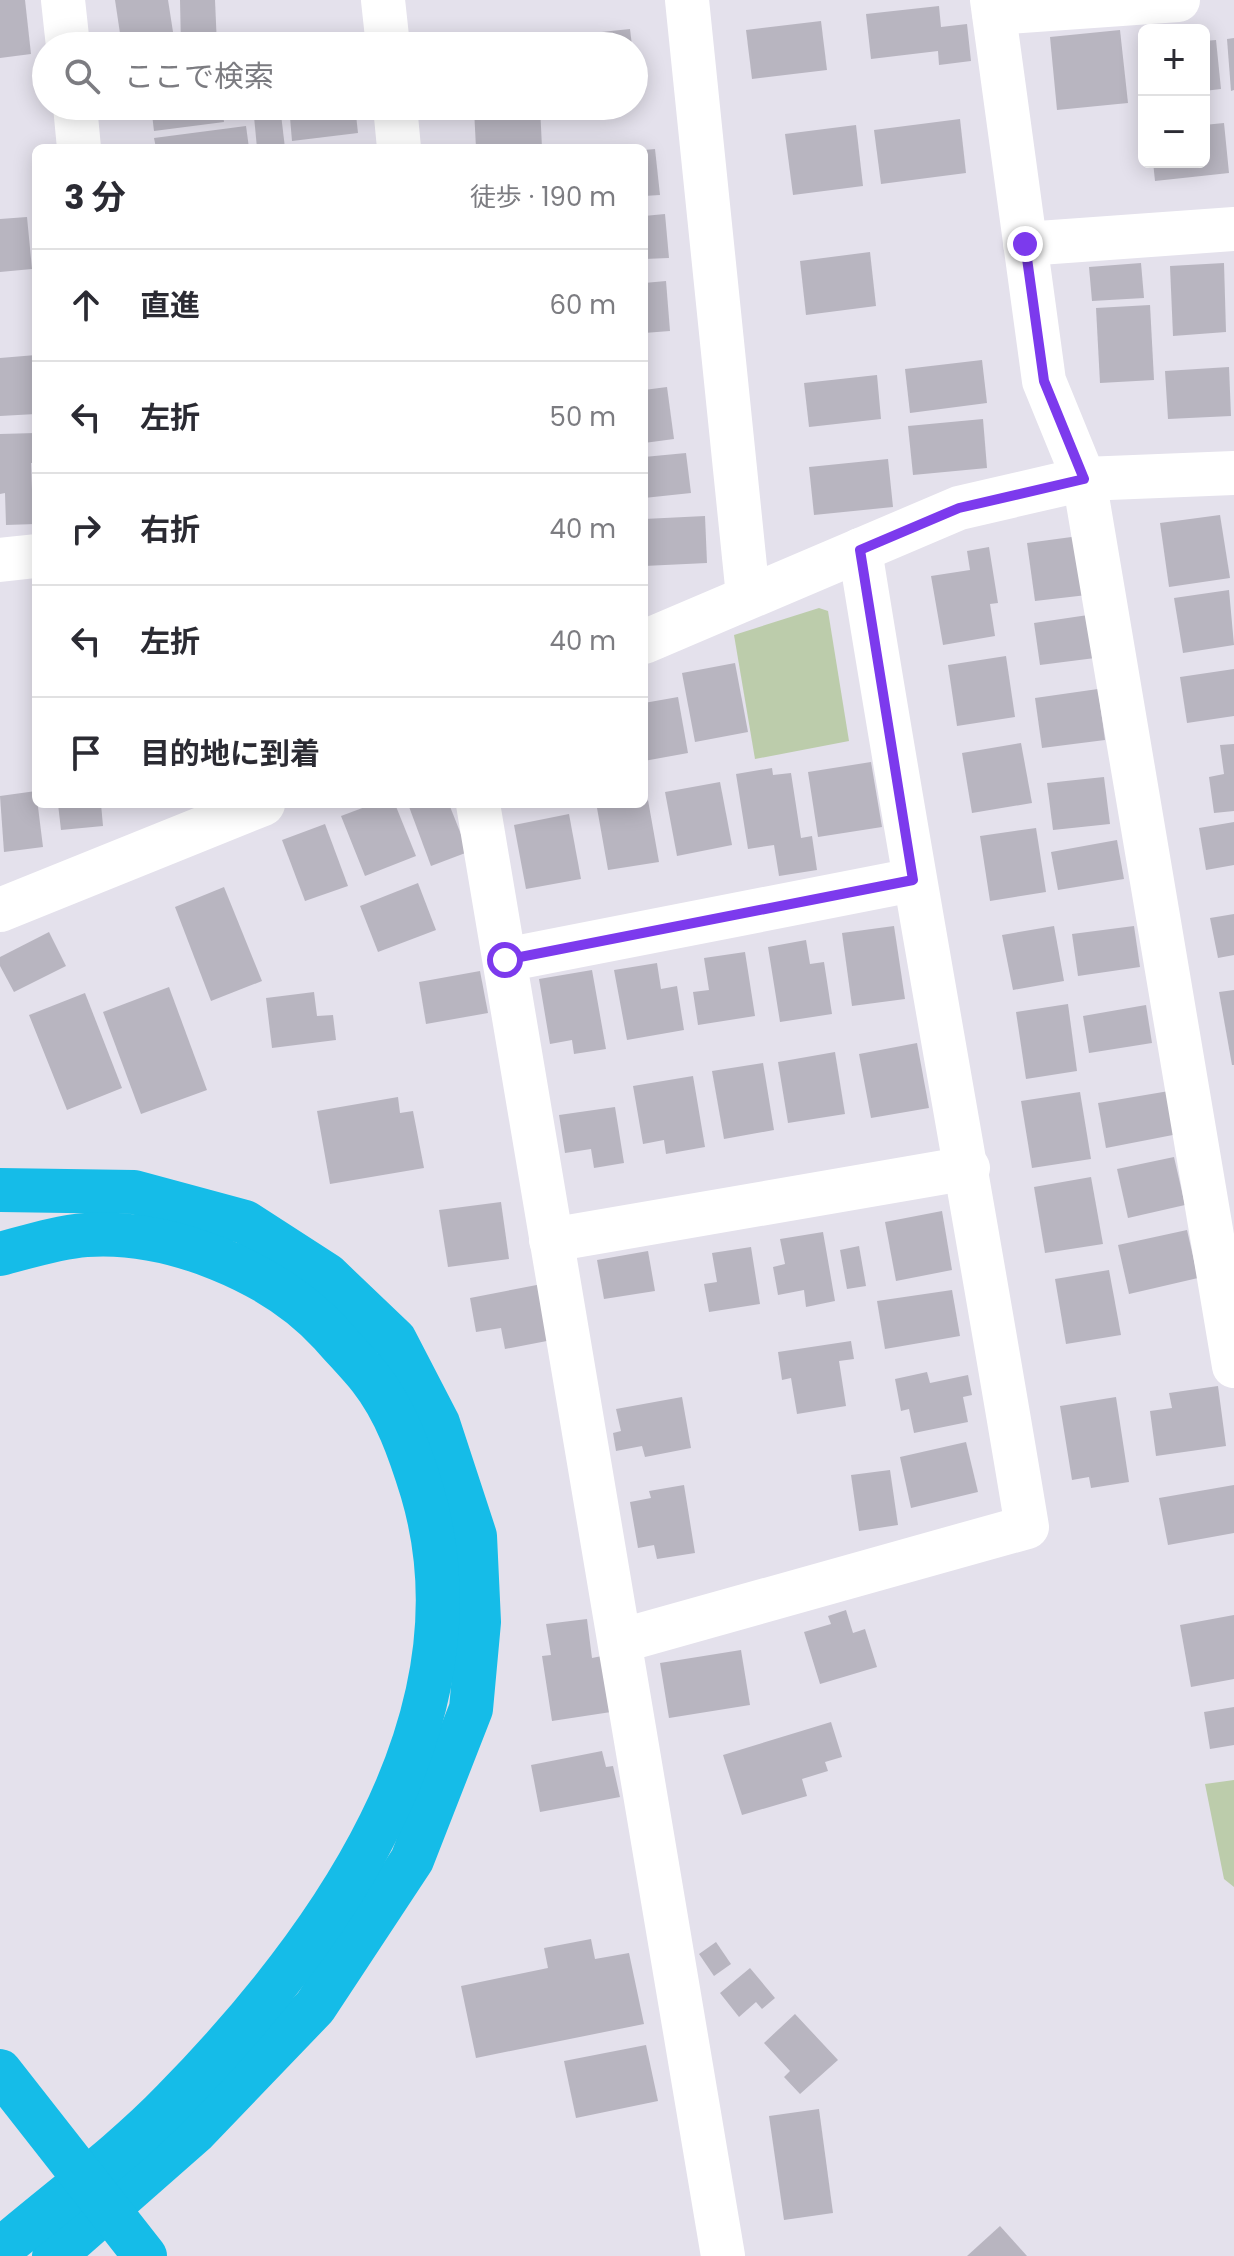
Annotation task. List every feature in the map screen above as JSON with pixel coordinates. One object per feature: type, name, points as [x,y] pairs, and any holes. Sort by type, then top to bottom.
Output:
[{"type":"highway","points":[[0,1190],[134,1192],[245,1222],[327,1275],[395,1340],[438,1423],[475,1536],[479,1622],[471,1709],[412,1860],[315,2007],[183,2118],[0,2250]]},
{"type":"highway","points":[[0,1254],[86,1235],[171,1242],[251,1273],[321,1323],[372,1380],[407,1443],[434,1533],[438,1610],[427,1695],[407,1769],[339,1899],[259,2007],[183,2118],[54,2256]]},
{"type":"highway","points":[[0,2071],[145,2256]]},
{"type":"highway","points":[[0,2214],[36,2256]]},
{"type":"street","points":[[63,0],[66,32]]},
{"type":"street","points":[[383,0],[386,32]]},
{"type":"street","points":[[687,0],[748,596]]},
{"type":"street","points":[[1178,0],[993,6],[1044,381],[1084,479],[1234,1366]]},
{"type":"street","points":[[76,120],[79,144]]},
{"type":"street","points":[[396,120],[399,144]]},
{"type":"street","points":[[1025,244],[1234,229]]},
{"type":"street","points":[[648,640],[959,508],[1084,479],[1234,473]]},
{"type":"street","points":[[620,1641],[1027,1527],[968,1168],[913,880],[860,550]]},
{"type":"street","points":[[0,560],[32,556]]},
{"type":"street","points":[[0,910],[166,823],[243,808]]},
{"type":"street","points":[[479,808],[723,2256]]},
{"type":"street","points":[[505,960],[913,880]]},
{"type":"street","points":[[551,1240],[968,1168]]},
{"type":"green space","points":[[819,608],[828,611],[849,741],[755,759],[734,635]]},
{"type":"green space","points":[[1234,1780],[1234,1887],[1224,1879],[1205,1784]]},
{"type":"building","points":[[0,0],[25,0],[31,54],[0,58]]},
{"type":"building","points":[[115,0],[168,0],[173,32],[120,32]]},
{"type":"building","points":[[180,0],[215,0],[216,32],[181,32]]},
{"type":"building","points":[[939,6],[941,27],[967,24],[971,61],[939,65],[938,51],[871,59],[866,14]]},
{"type":"building","points":[[821,21],[827,70],[752,79],[746,30]]},
{"type":"building","points":[[630,29],[630,32],[601,32]]},
{"type":"building","points":[[1120,30],[1128,103],[1057,110],[1050,37]]},
{"type":"building","points":[[1234,38],[1234,90],[1231,91],[1227,39]]},
{"type":"building","points":[[1210,40],[1216,40],[1221,89],[1210,90]]},
{"type":"building","points":[[960,119],[966,173],[881,184],[874,130]]},
{"type":"building","points":[[153,120],[224,120],[224,122],[154,131]]},
{"type":"building","points":[[254,120],[282,120],[285,144],[257,144]]},
{"type":"building","points":[[290,120],[357,120],[358,133],[292,141]]},
{"type":"building","points":[[475,120],[541,120],[542,144],[476,144]]},
{"type":"building","points":[[1224,123],[1229,173],[1155,181],[1154,168],[1210,168],[1210,124]]},
{"type":"building","points":[[856,125],[863,186],[793,195],[785,134]]},
{"type":"building","points":[[246,126],[248,144],[155,144],[154,138]]},
{"type":"building","points":[[655,149],[660,195],[648,196],[648,150]]},
{"type":"building","points":[[665,214],[669,258],[648,259],[648,216]]},
{"type":"building","points":[[27,217],[32,269],[0,272],[0,219]]},
{"type":"building","points":[[870,252],[876,306],[806,315],[800,261]]},
{"type":"building","points":[[1141,263],[1144,298],[1092,301],[1089,267]]},
{"type":"building","points":[[1224,263],[1226,332],[1173,336],[1170,266]]},
{"type":"building","points":[[666,281],[670,331],[648,333],[648,283]]},
{"type":"building","points":[[1150,305],[1154,380],[1100,383],[1096,308]]},
{"type":"building","points":[[32,355],[32,414],[0,416],[0,358]]},
{"type":"building","points":[[982,360],[987,403],[910,413],[905,369]]},
{"type":"building","points":[[1229,367],[1231,416],[1168,419],[1165,371]]},
{"type":"building","points":[[877,375],[881,419],[809,427],[804,383]]},
{"type":"building","points":[[667,387],[674,439],[648,442],[648,389]]},
{"type":"building","points":[[983,419],[987,468],[913,475],[908,426]]},
{"type":"building","points":[[32,433],[32,524],[6,525],[5,493],[0,494],[0,434]]},
{"type":"building","points":[[686,453],[691,493],[648,498],[648,457]]},
{"type":"building","points":[[888,459],[893,507],[814,515],[809,467]]},
{"type":"building","points":[[1220,515],[1230,578],[1169,587],[1160,523]]},
{"type":"building","points":[[705,516],[707,563],[648,566],[648,519]]},
{"type":"building","points":[[1079,536],[1087,595],[1035,601],[1027,543]]},
{"type":"building","points":[[989,547],[998,603],[990,604],[995,636],[943,645],[931,576],[970,570],[967,551]]},
{"type":"building","points":[[1229,590],[1234,645],[1183,653],[1174,598]]},
{"type":"building","points":[[1088,615],[1095,658],[1040,665],[1034,623]]},
{"type":"building","points":[[1006,656],[1015,717],[957,726],[948,665]]},
{"type":"building","points":[[735,663],[748,732],[695,742],[682,673]]},
{"type":"building","points":[[1234,669],[1234,716],[1187,723],[1180,677]]},
{"type":"building","points":[[1098,689],[1105,740],[1042,748],[1035,698]]},
{"type":"building","points":[[678,697],[688,753],[648,760],[648,702]]},
{"type":"building","points":[[1021,743],[1032,803],[972,813],[962,753]]},
{"type":"building","points":[[1234,744],[1234,811],[1214,813],[1209,777],[1224,774],[1220,745]]},
{"type":"building","points":[[871,762],[882,827],[818,837],[808,772]]},
{"type":"building","points":[[772,768],[773,775],[791,773],[801,838],[812,836],[817,870],[779,876],[774,845],[748,849],[736,774]]},
{"type":"building","points":[[1104,777],[1110,824],[1053,830],[1047,783]]},
{"type":"building","points":[[720,782],[732,845],[677,856],[665,792]]},
{"type":"building","points":[[32,792],[32,808],[38,808],[43,847],[4,852],[0,796]]},
{"type":"building","points":[[648,800],[659,862],[608,870],[597,808],[648,808]]},
{"type":"building","points":[[58,808],[101,808],[103,826],[61,830]]},
{"type":"building","points":[[362,808],[397,808],[416,856],[365,876],[341,816]]},
{"type":"building","points":[[409,808],[451,808],[468,852],[431,866]]},
{"type":"building","points":[[569,814],[581,879],[526,889],[514,825]]},
{"type":"building","points":[[1234,822],[1234,865],[1206,870],[1199,828]]},
{"type":"building","points":[[325,824],[348,886],[305,901],[282,840]]},
{"type":"building","points":[[1036,828],[1046,892],[990,901],[980,836]]},
{"type":"building","points":[[1117,840],[1124,879],[1058,890],[1051,852]]},
{"type":"building","points":[[418,883],[436,930],[378,952],[360,906]]},
{"type":"building","points":[[224,887],[262,981],[211,1001],[175,907]]},
{"type":"building","points":[[1234,914],[1234,955],[1218,958],[1210,918]]},
{"type":"building","points":[[894,926],[905,999],[852,1006],[842,933]]},
{"type":"building","points":[[1054,926],[1064,981],[1013,990],[1002,935]]},
{"type":"building","points":[[1134,926],[1140,967],[1078,976],[1072,934]]},
{"type":"building","points":[[49,932],[66,966],[14,992],[0,966],[0,957]]},
{"type":"building","points":[[806,940],[810,964],[824,962],[832,1014],[780,1022],[768,947]]},
{"type":"building","points":[[745,952],[755,1016],[698,1025],[693,992],[709,990],[704,958]]},
{"type":"building","points":[[657,963],[661,989],[677,986],[684,1030],[627,1040],[614,970]]},
{"type":"building","points":[[592,970],[606,1049],[574,1054],[572,1040],[550,1044],[539,979]]},
{"type":"building","points":[[480,971],[488,1013],[426,1024],[419,982]]},
{"type":"building","points":[[169,987],[207,1090],[141,1114],[103,1012]]},
{"type":"building","points":[[1234,990],[1234,1065],[1232,1065],[1219,992]]},
{"type":"building","points":[[314,992],[317,1016],[333,1015],[336,1040],[272,1048],[266,998]]},
{"type":"building","points":[[85,993],[122,1088],[67,1110],[29,1015]]},
{"type":"building","points":[[1068,1004],[1077,1071],[1026,1079],[1016,1012]]},
{"type":"building","points":[[1146,1005],[1152,1043],[1089,1053],[1083,1016]]},
{"type":"building","points":[[917,1043],[929,1108],[871,1118],[859,1054]]},
{"type":"building","points":[[835,1052],[845,1114],[788,1123],[778,1062]]},
{"type":"building","points":[[763,1063],[774,1130],[724,1139],[712,1071]]},
{"type":"building","points":[[693,1076],[705,1147],[666,1154],[664,1140],[643,1144],[633,1086]]},
{"type":"building","points":[[1169,1091],[1178,1134],[1106,1148],[1098,1103]]},
{"type":"building","points":[[1080,1092],[1091,1159],[1032,1168],[1021,1101]]},
{"type":"building","points":[[398,1097],[400,1113],[413,1111],[424,1168],[330,1184],[317,1111]]},
{"type":"building","points":[[615,1107],[624,1163],[594,1168],[591,1149],[565,1153],[559,1115]]},
{"type":"building","points":[[1174,1157],[1185,1205],[1128,1218],[1117,1169]]},
{"type":"building","points":[[1091,1177],[1103,1244],[1045,1253],[1034,1187]]},
{"type":"building","points":[[501,1202],[509,1259],[448,1267],[439,1210]]},
{"type":"building","points":[[942,1211],[952,1270],[896,1281],[885,1222]]},
{"type":"building","points":[[1187,1230],[1198,1278],[1129,1294],[1118,1245]]},
{"type":"building","points":[[823,1232],[835,1301],[806,1307],[804,1290],[778,1295],[773,1267],[785,1264],[780,1239]]},
{"type":"building","points":[[859,1246],[866,1286],[847,1289],[840,1250]]},
{"type":"building","points":[[751,1247],[760,1304],[709,1312],[704,1284],[717,1282],[712,1253]]},
{"type":"building","points":[[648,1251],[655,1291],[604,1299],[597,1260]]},
{"type":"building","points":[[1109,1270],[1121,1335],[1066,1344],[1055,1279]]},
{"type":"building","points":[[542,1284],[552,1340],[505,1349],[501,1328],[476,1332],[470,1298]]},
{"type":"building","points":[[952,1290],[960,1336],[885,1349],[877,1301]]},
{"type":"building","points":[[851,1341],[854,1359],[839,1361],[846,1406],[797,1414],[791,1378],[782,1380],[778,1352]]},
{"type":"building","points":[[927,1372],[930,1383],[968,1375],[972,1395],[963,1397],[968,1422],[914,1433],[909,1409],[901,1411],[895,1379]]},
{"type":"building","points":[[1218,1386],[1226,1446],[1156,1456],[1150,1411],[1172,1408],[1169,1393]]},
{"type":"building","points":[[682,1397],[691,1448],[645,1457],[642,1446],[616,1451],[613,1433],[621,1431],[616,1409]]},
{"type":"building","points":[[1116,1397],[1129,1482],[1091,1488],[1089,1477],[1072,1480],[1060,1406]]},
{"type":"building","points":[[966,1442],[978,1492],[911,1508],[900,1457]]},
{"type":"building","points":[[890,1470],[898,1525],[859,1531],[851,1475]]},
{"type":"building","points":[[684,1485],[695,1553],[657,1559],[654,1545],[638,1548],[630,1502],[651,1498],[649,1491]]},
{"type":"building","points":[[1234,1485],[1234,1533],[1168,1545],[1159,1498]]},
{"type":"building","points":[[846,1610],[853,1633],[865,1629],[877,1667],[820,1684],[804,1632],[831,1624],[828,1616]]},
{"type":"building","points":[[1234,1615],[1234,1679],[1191,1687],[1180,1625]]},
{"type":"building","points":[[587,1619],[592,1658],[602,1656],[611,1712],[552,1721],[542,1656],[551,1655],[546,1624]]},
{"type":"building","points":[[741,1650],[750,1705],[669,1718],[660,1663]]},
{"type":"building","points":[[1234,1707],[1234,1745],[1210,1749],[1204,1712]]},
{"type":"building","points":[[831,1722],[842,1757],[825,1762],[828,1771],[802,1779],[807,1796],[742,1815],[723,1755]]},
{"type":"building","points":[[602,1751],[606,1767],[613,1766],[620,1797],[540,1812],[531,1765]]},
{"type":"building","points":[[591,1939],[595,1959],[629,1953],[644,2024],[476,2058],[461,1986],[548,1968],[544,1948]]},
{"type":"building","points":[[716,1942],[731,1964],[714,1976],[699,1954]]},
{"type":"building","points":[[750,1968],[775,1998],[762,2009],[756,2002],[739,2017],[720,1993]]},
{"type":"building","points":[[795,2014],[838,2060],[800,2094],[784,2077],[790,2071],[764,2043]]},
{"type":"building","points":[[646,2045],[658,2101],[576,2118],[564,2061]]},
{"type":"building","points":[[819,2109],[833,2213],[784,2220],[769,2116]]},
{"type":"building","points":[[1000,2226],[1027,2256],[967,2256]]},
{"type":"route","points":[[505,960],[913,880],[860,550],[959,508],[1084,479],[1044,381],[1025,244]]}]
